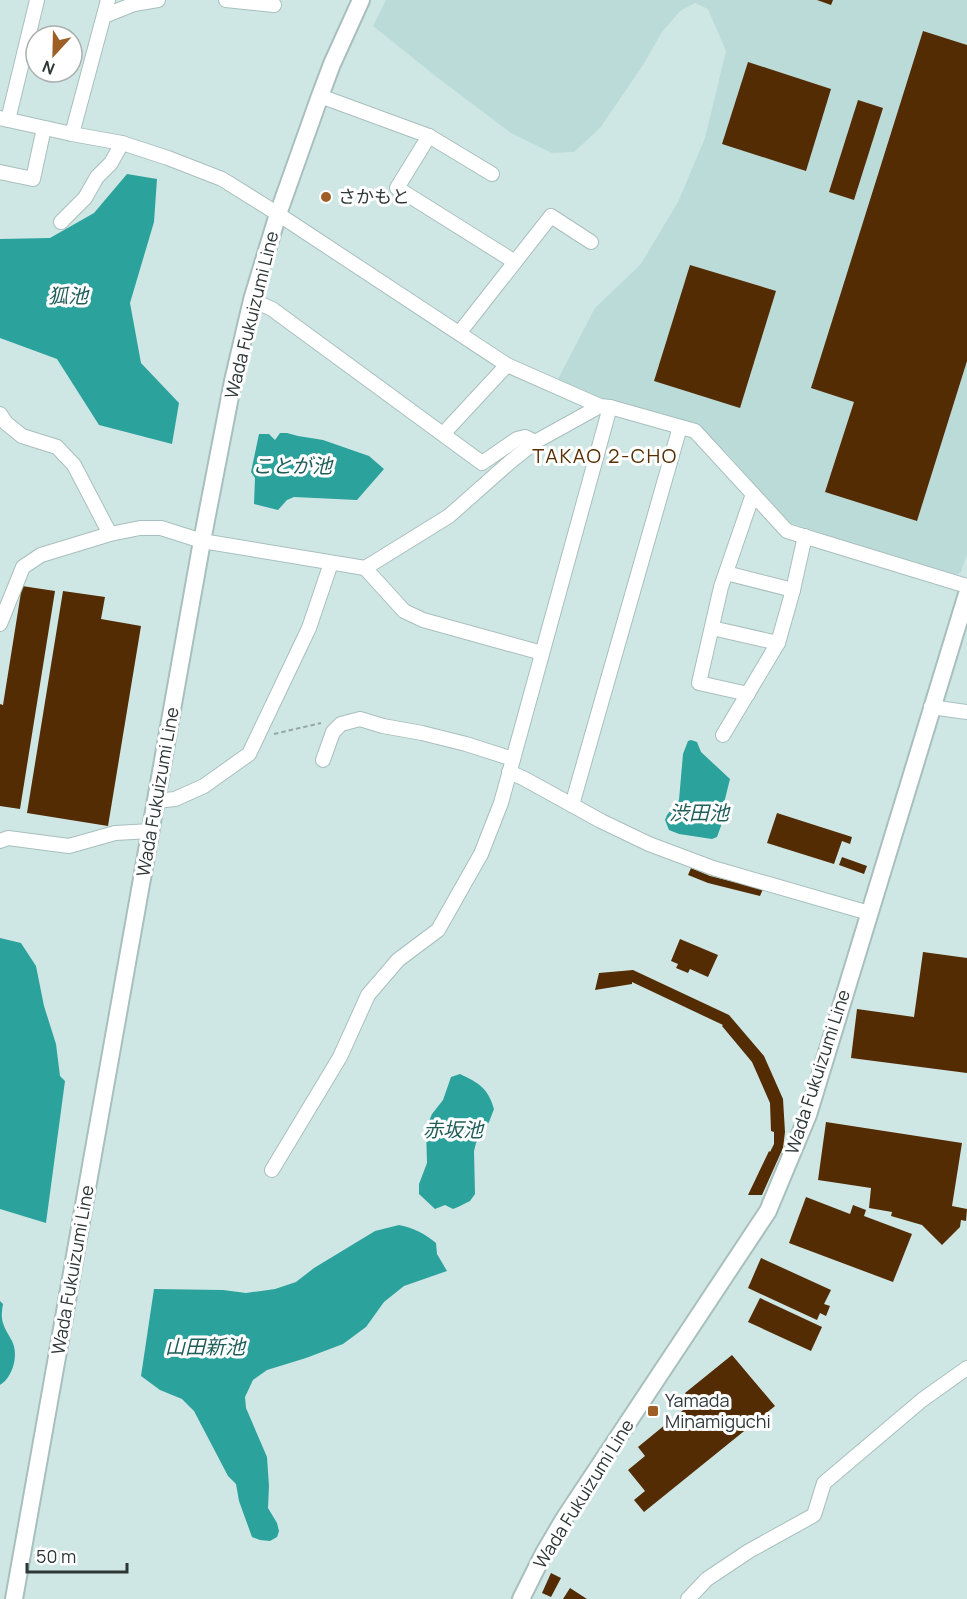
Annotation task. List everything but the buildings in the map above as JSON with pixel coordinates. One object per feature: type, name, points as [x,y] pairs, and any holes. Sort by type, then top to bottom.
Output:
[{"type":"main road","name":"Wada Fukuizumi Line","points":[[14,1599],[201,540],[233,381],[252,300],[278,214],[332,64],[361,0]]},
{"type":"main road","name":"Wada Fukuizumi Line","points":[[521,1599],[564,1519],[768,1211],[808,1115],[967,594]]},
{"type":"street","points":[[37,0],[4,119],[122,143],[222,179],[507,364],[605,407],[695,431],[787,531],[967,586]]},
{"type":"street","points":[[72,134],[108,0]]},
{"type":"street","points":[[104,16],[134,4],[159,0]]},
{"type":"street","points":[[226,0],[274,5]]},
{"type":"street","points":[[320,96],[429,136],[492,174]]},
{"type":"street","points":[[0,172],[33,179],[44,128]]},
{"type":"street","points":[[429,136],[397,188],[515,262]]},
{"type":"street","points":[[61,222],[86,198],[122,143]]},
{"type":"street","points":[[460,332],[551,216],[591,242]]},
{"type":"street","points":[[252,300],[272,309],[482,463],[517,439],[525,437],[535,442]]},
{"type":"street","points":[[443,434],[507,364]]},
{"type":"street","points":[[365,568],[449,516],[535,442],[605,407]]},
{"type":"street","points":[[272,1170],[340,1057],[368,995],[398,960],[438,930],[481,854],[501,803],[605,407]]},
{"type":"street","points":[[0,414],[6,423],[22,436],[57,447],[74,465],[110,534]]},
{"type":"street","points":[[572,805],[680,427]]},
{"type":"street","points":[[747,694],[699,683],[721,587],[753,494]]},
{"type":"street","points":[[0,624],[23,567],[41,555],[110,534],[140,528],[161,528],[201,540],[365,568],[404,611],[423,620],[542,653]]},
{"type":"street","points":[[723,735],[778,643],[806,536]]},
{"type":"street","points":[[156,801],[175,799],[204,786],[249,754],[309,628],[331,563]]},
{"type":"street","points":[[726,573],[793,590]]},
{"type":"street","points":[[712,628],[778,643]]},
{"type":"street","points":[[932,707],[967,712]]},
{"type":"street","points":[[323,760],[333,732],[340,724],[360,719],[466,744],[511,766],[523,778],[601,821],[660,848],[713,868],[869,914]]},
{"type":"street","points":[[0,842],[8,838],[69,846],[115,833],[151,831]]},
{"type":"street","points":[[688,1599],[707,1579],[741,1556],[814,1515],[824,1483],[922,1400],[967,1368]]},
{"type":"path","points":[[256,739],[326,722]]},
{"type":"shaded area","points":[[386,0],[967,0],[967,554],[961,572],[953,577],[788,522],[727,453],[695,426],[611,402],[558,379],[595,308],[641,264],[678,202],[705,138],[726,51],[708,9],[695,3],[680,11],[662,32],[643,65],[600,128],[574,152],[552,153],[511,133],[373,26]]},
{"type":"water","name":"狐池","points":[[127,174],[157,179],[154,222],[130,303],[141,363],[179,403],[172,444],[99,425],[57,359],[0,338],[0,239],[50,238],[94,213]]},
{"type":"water","name":"ことが池","points":[[280,433],[323,440],[369,456],[384,469],[357,500],[294,497],[287,500],[278,510],[254,504],[255,478],[251,472],[259,434],[269,434],[275,440]]},
{"type":"water","name":"渋田池","points":[[688,741],[697,742],[701,752],[730,779],[722,811],[721,826],[717,837],[712,839],[679,834],[669,830],[665,820],[679,800],[683,754]]},
{"type":"water","points":[[0,938],[21,943],[36,966],[44,1006],[56,1044],[60,1076],[65,1081],[46,1223],[0,1209]]},
{"type":"water","name":"赤坂池","points":[[460,1074],[486,1091],[494,1109],[474,1151],[475,1194],[470,1201],[453,1209],[445,1205],[435,1209],[419,1194],[419,1184],[427,1163],[426,1128],[432,1114],[443,1100],[451,1077]]},
{"type":"water","name":"山田新池","points":[[399,1225],[419,1231],[436,1243],[437,1254],[447,1271],[404,1286],[384,1302],[366,1327],[343,1344],[267,1370],[253,1380],[245,1397],[246,1408],[267,1457],[268,1508],[279,1531],[277,1537],[270,1541],[252,1537],[239,1501],[236,1484],[228,1476],[194,1411],[182,1399],[160,1390],[141,1376],[154,1289],[223,1290],[246,1293],[275,1289],[296,1282],[314,1268],[375,1231]]},
{"type":"water","points":[[0,1301],[3,1304],[3,1323],[14,1347],[15,1359],[8,1377],[0,1385]]},
{"type":"place","name":"さかもと","points":[[326,197]]},
{"type":"place","name":"Yamada Minamiguchi","points":[[653,1411]]},
{"type":"district","name":"TAKAO 2-CHO","points":[[605,456]]}]
